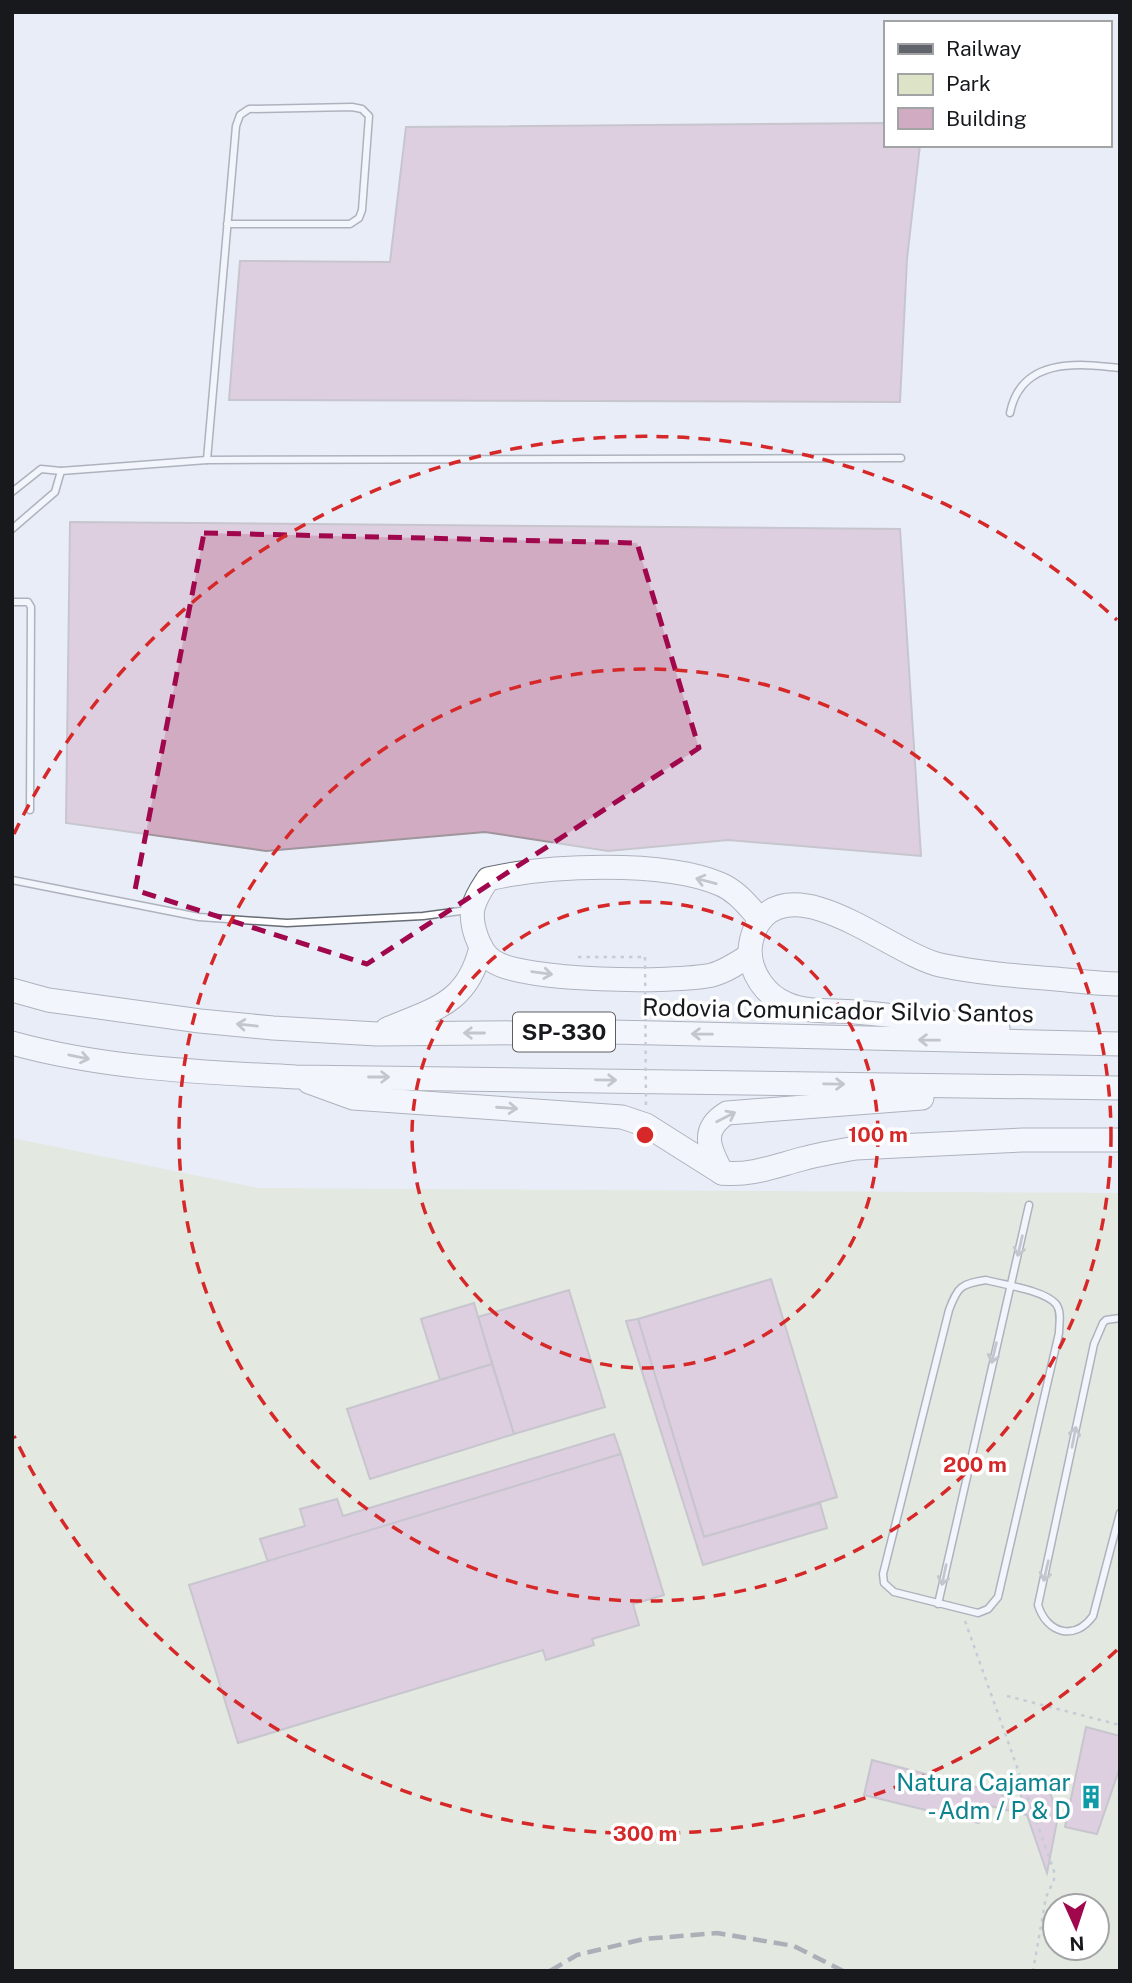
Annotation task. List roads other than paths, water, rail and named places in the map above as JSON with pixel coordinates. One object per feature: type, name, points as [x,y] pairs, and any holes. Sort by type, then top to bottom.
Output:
[{"type":"highway","points":[[750,955],[714,974],[694,978],[589,979],[516,969],[493,961],[481,947],[474,925],[473,910],[479,892],[488,879],[519,872],[573,868],[639,869],[685,875],[720,884],[741,898],[760,919]]},
{"type":"highway","points":[[1120,984],[990,974],[936,964],[840,916],[804,906],[770,910],[760,919],[752,936],[750,955],[757,977],[768,992],[786,1004],[806,1009],[1120,1043]]},
{"type":"highway","points":[[377,1034],[450,1000],[471,978],[481,947]]},
{"type":"highway","name":"Rodovia Comunicador Silvio Santos","points":[[12,990],[48,1000],[200,1021],[377,1034],[612,1032],[1120,1043]]},
{"type":"highway","name":"SP-330","points":[[12,1043],[99,1061],[162,1070],[296,1077],[1120,1088]]},
{"type":"highway","points":[[296,1077],[353,1098],[622,1117],[646,1125],[722,1173],[745,1174],[856,1147],[1023,1140],[1120,1140]]},
{"type":"highway","points":[[722,1173],[712,1154],[709,1138],[711,1128],[727,1113],[896,1100],[993,1086]]},
{"type":"lane","points":[[207,460],[227,224],[236,126],[240,115],[249,109],[352,107],[362,109],[369,116],[362,210],[359,218],[350,224],[227,224]]},
{"type":"lane","points":[[1010,413],[1013,398],[1023,384],[1041,371],[1088,364],[1120,368]]},
{"type":"lane","points":[[12,492],[41,469],[61,471],[207,460],[901,458]]},
{"type":"lane","points":[[12,529],[55,492],[61,471]]},
{"type":"lane","points":[[12,602],[28,602],[31,607],[30,810]]},
{"type":"lane","points":[[12,880],[199,917],[287,923],[424,916],[473,910]]},
{"type":"lane","points":[[938,1604],[1029,1205]]},
{"type":"lane","points":[[986,1280],[1010,1287],[1037,1293],[1056,1304],[1060,1315],[1059,1332],[998,1597],[988,1609],[978,1613],[894,1592],[884,1583],[883,1574],[955,1294],[968,1283],[986,1280]]},
{"type":"lane","points":[[1119,1516],[1093,1616],[1086,1626],[1071,1631],[1059,1630],[1045,1621],[1038,1605],[1094,1344],[1102,1323],[1120,1318]]},
{"type":"railway","points":[[550,1971],[577,1955],[644,1939],[717,1933],[794,1946],[843,1971]]},
{"type":"place","name":"Natura Cajamar - Adm / P & D","points":[[1091,1797]]}]
